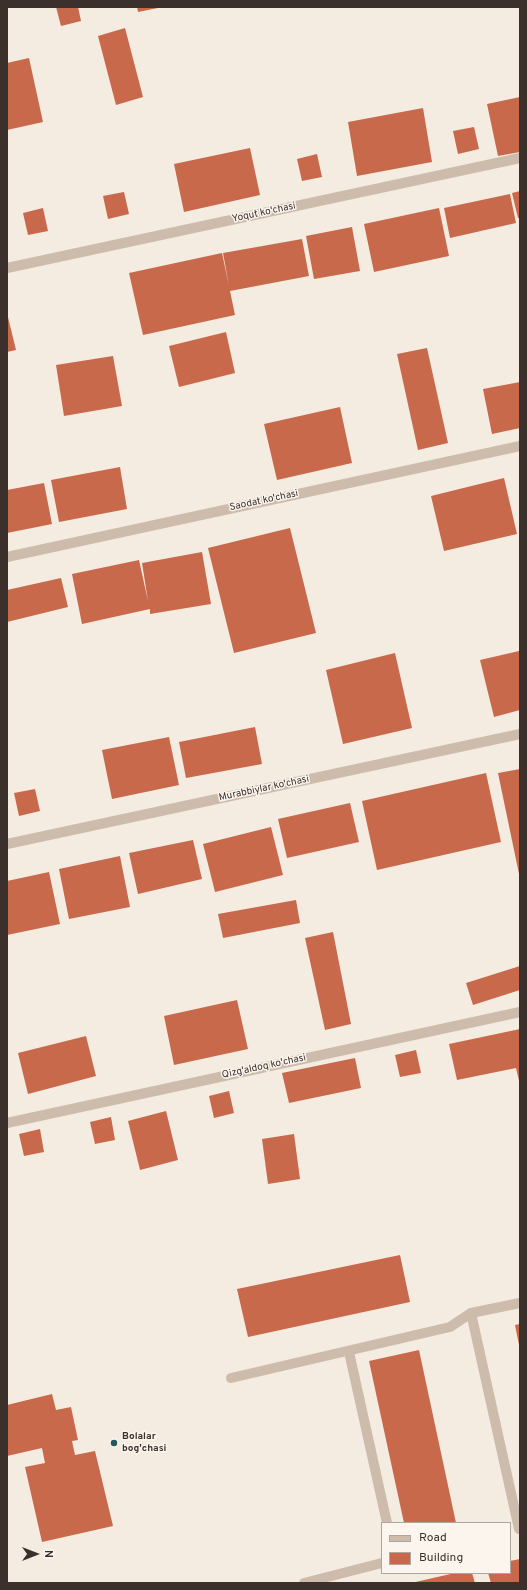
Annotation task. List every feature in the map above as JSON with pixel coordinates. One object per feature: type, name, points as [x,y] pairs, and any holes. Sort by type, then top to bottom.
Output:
[{"type":"street","name":"Yoqut ko'chasi","points":[[7,268],[520,158]]},
{"type":"street","name":"Saodat ko'chasi","points":[[7,557],[520,446]]},
{"type":"street","name":"Murabbiylar ko'chasi","points":[[7,844],[520,734]]},
{"type":"street","name":"Qizg'aldoq ko'chasi","points":[[7,1123],[520,1012]]},
{"type":"street","points":[[231,1378],[349,1352],[450,1327],[471,1313],[520,1303]]},
{"type":"street","points":[[471,1313],[516,1529]]},
{"type":"street","points":[[349,1352],[387,1522]]},
{"type":"street","points":[[304,1583],[381,1563]]},
{"type":"building","points":[[56,7],[78,7],[81,21],[61,26]]},
{"type":"building","points":[[137,7],[158,7],[158,8],[138,12]]},
{"type":"building","points":[[125,28],[143,97],[116,105],[98,36]]},
{"type":"building","points":[[29,58],[43,122],[7,130],[7,63]]},
{"type":"building","points":[[520,97],[520,152],[498,156],[487,104]]},
{"type":"building","points":[[423,108],[432,162],[357,176],[348,122]]},
{"type":"building","points":[[474,127],[479,149],[458,154],[453,131]]},
{"type":"building","points":[[250,148],[260,195],[184,212],[174,164]]},
{"type":"building","points":[[317,154],[322,177],[302,181],[297,159]]},
{"type":"building","points":[[520,191],[520,218],[518,218],[512,193]]},
{"type":"building","points":[[124,192],[129,214],[108,219],[103,196]]},
{"type":"building","points":[[510,194],[516,223],[450,238],[444,208]]},
{"type":"building","points":[[43,208],[48,231],[28,235],[23,213]]},
{"type":"building","points":[[439,208],[449,256],[374,272],[364,224]]},
{"type":"building","points":[[352,227],[360,271],[314,279],[306,236]]},
{"type":"building","points":[[302,239],[309,276],[230,291],[235,315],[143,335],[129,273],[222,253],[229,286],[223,253]]},
{"type":"building","points":[[7,313],[16,350],[7,352]]},
{"type":"building","points":[[226,332],[235,373],[179,387],[169,346]]},
{"type":"building","points":[[427,348],[448,443],[418,450],[397,354]]},
{"type":"building","points":[[113,356],[122,406],[64,416],[56,365]]},
{"type":"building","points":[[520,382],[520,428],[492,434],[483,389]]},
{"type":"building","points":[[340,407],[352,463],[277,480],[264,424]]},
{"type":"building","points":[[120,467],[127,509],[59,522],[51,480]]},
{"type":"building","points":[[504,478],[517,534],[444,551],[431,496]]},
{"type":"building","points":[[44,483],[52,524],[7,533],[7,490]]},
{"type":"building","points":[[290,528],[316,633],[234,653],[208,548]]},
{"type":"building","points":[[202,552],[211,604],[150,614],[150,609],[82,624],[72,574],[139,560],[148,601],[142,563]]},
{"type":"building","points":[[61,578],[68,607],[7,622],[7,590]]},
{"type":"building","points":[[519,651],[520,710],[494,717],[480,660]]},
{"type":"building","points":[[395,653],[412,728],[343,744],[326,670]]},
{"type":"building","points":[[255,727],[262,764],[186,778],[179,742]]},
{"type":"building","points":[[169,737],[179,785],[112,799],[102,750]]},
{"type":"building","points":[[520,769],[520,874],[519,874],[498,773]]},
{"type":"building","points":[[486,773],[501,842],[377,870],[362,801]]},
{"type":"building","points":[[35,789],[40,811],[19,816],[14,793]]},
{"type":"building","points":[[350,803],[359,842],[287,858],[278,819]]},
{"type":"building","points":[[271,827],[283,875],[215,892],[203,844]]},
{"type":"building","points":[[193,840],[202,879],[138,894],[129,853]]},
{"type":"building","points":[[120,856],[130,907],[69,919],[59,869]]},
{"type":"building","points":[[49,872],[60,924],[7,935],[7,881]]},
{"type":"building","points":[[296,900],[300,923],[223,938],[218,914]]},
{"type":"building","points":[[333,932],[351,1024],[325,1030],[305,938]]},
{"type":"building","points":[[520,966],[520,990],[473,1005],[466,983]]},
{"type":"building","points":[[237,1000],[248,1049],[174,1065],[164,1016]]},
{"type":"building","points":[[520,1029],[520,1085],[516,1068],[457,1080],[449,1044]]},
{"type":"building","points":[[86,1036],[96,1076],[28,1094],[18,1053]]},
{"type":"building","points":[[416,1050],[421,1073],[400,1077],[395,1055]]},
{"type":"building","points":[[355,1058],[361,1088],[289,1103],[282,1073]]},
{"type":"building","points":[[229,1091],[234,1113],[214,1118],[209,1096]]},
{"type":"building","points":[[166,1111],[178,1160],[140,1170],[128,1121]]},
{"type":"building","points":[[111,1117],[115,1140],[95,1144],[90,1122]]},
{"type":"building","points":[[40,1129],[44,1152],[24,1156],[19,1134]]},
{"type":"building","points":[[294,1134],[300,1179],[268,1184],[262,1139]]},
{"type":"building","points":[[400,1255],[410,1302],[248,1337],[237,1289]]},
{"type":"building","points":[[520,1324],[520,1345],[519,1345],[515,1325]]},
{"type":"building","points":[[419,1350],[456,1522],[404,1522],[369,1361]]},
{"type":"building","points":[[52,1394],[56,1410],[71,1407],[78,1440],[72,1441],[75,1455],[95,1451],[113,1526],[42,1542],[25,1467],[45,1463],[42,1448],[7,1456],[7,1405]]},
{"type":"building","points":[[520,1559],[520,1583],[491,1583],[488,1574],[511,1574],[511,1561]]},
{"type":"building","points":[[451,1574],[472,1574],[475,1583],[411,1583]]},
{"type":"place","name":"Bolalar bog'chasi","points":[[114,1443]]}]
